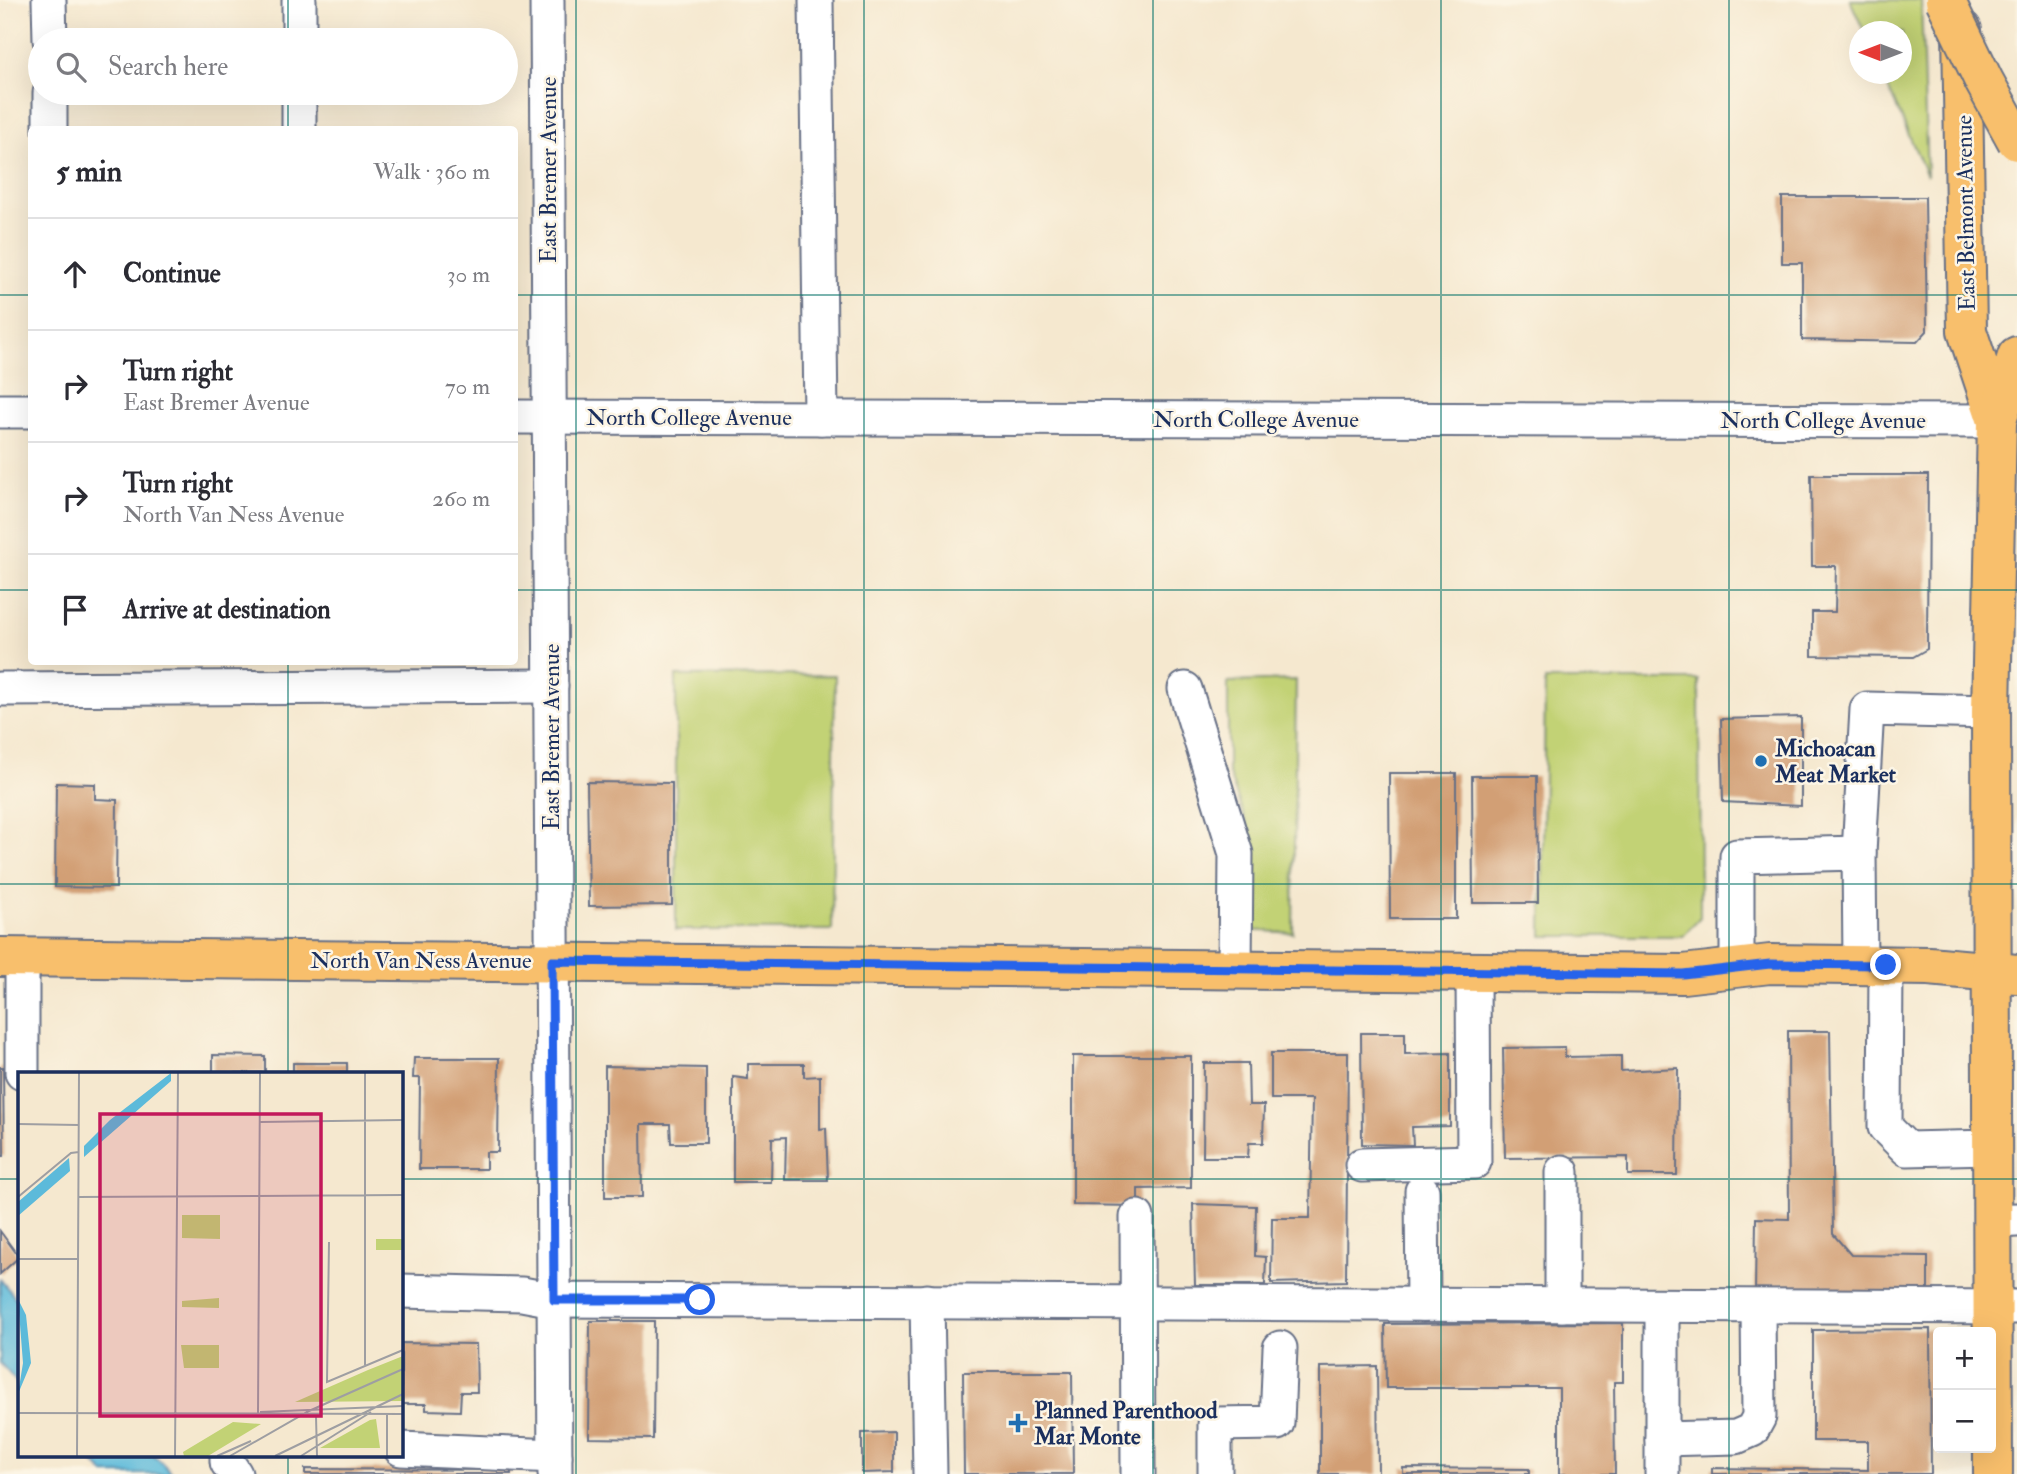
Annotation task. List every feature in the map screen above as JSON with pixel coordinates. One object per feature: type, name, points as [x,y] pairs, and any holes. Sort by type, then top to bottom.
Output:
[{"type":"main road","points":[[1945,0],[1984,82],[2017,141]]},
{"type":"main road","name":"East Belmont Avenue","points":[[1961,0],[1966,331],[1997,421]]},
{"type":"main road","name":"East Belmont Avenue","points":[[1993,1474],[2005,1308],[2004,1220],[1991,1147],[2004,973],[1991,712],[1997,421],[2017,356]]},
{"type":"main road","name":"North Van Ness Avenue","points":[[11,957],[1683,974],[1770,964],[1930,966],[2004,973]]},
{"type":"street","points":[[49,0],[50,28]]},
{"type":"street","points":[[299,0],[299,28]]},
{"type":"street","name":"East Bremer Avenue","points":[[547,0],[555,1465]]},
{"type":"street","points":[[816,0],[821,418]]},
{"type":"street","points":[[50,105],[50,126]]},
{"type":"street","points":[[299,105],[299,126]]},
{"type":"street","points":[[0,411],[28,411]]},
{"type":"street","name":"North College Avenue","points":[[518,417],[1997,421]]},
{"type":"street","points":[[0,689],[551,686]]},
{"type":"street","points":[[1185,689],[1236,854],[1235,970]]},
{"type":"street","points":[[1991,712],[1867,709],[1859,853],[1873,965],[1885,1127],[1907,1149],[1991,1147]]},
{"type":"street","points":[[1737,968],[1737,856],[1859,853]]},
{"type":"street","points":[[11,957],[22,1072]]},
{"type":"street","points":[[1362,1165],[1474,1162],[1473,972]]},
{"type":"street","points":[[1562,1172],[1562,1305]]},
{"type":"street","points":[[1422,1191],[1423,1304]]},
{"type":"street","points":[[1137,1217],[1138,1474]]},
{"type":"street","points":[[402,1291],[522,1294],[554,1300],[2005,1308]]},
{"type":"street","points":[[928,1301],[930,1474]]},
{"type":"street","points":[[1662,1306],[1662,1474]]},
{"type":"street","points":[[1662,1439],[1736,1437],[1752,1430],[1759,1417],[1758,1307]]},
{"type":"street","points":[[1214,1474],[1215,1424],[1278,1423],[1280,1348]]},
{"type":"street","points":[[402,1449],[555,1465]]},
{"type":"street","points":[[227,1456],[227,1462],[235,1474]]},
{"type":"green space","points":[[1850,0],[1921,0],[1927,176],[1886,84],[1912,84],[1912,21],[1859,21]]},
{"type":"green space","points":[[835,675],[832,930],[676,930],[676,676]]},
{"type":"green space","points":[[1296,680],[1293,933],[1247,930],[1247,825],[1228,771],[1228,682]]},
{"type":"green space","points":[[1545,680],[1699,680],[1700,917],[1683,936],[1542,936]]},
{"type":"water","points":[[0,1279],[18,1301],[18,1384],[0,1363]]},
{"type":"water","points":[[87,1456],[155,1456],[173,1474],[105,1474]]},
{"type":"building","points":[[1782,197],[1925,197],[1927,331],[1917,342],[1802,340],[1802,263],[1782,263]]},
{"type":"building","points":[[1811,475],[1928,475],[1927,649],[1913,657],[1812,656],[1812,612],[1835,612],[1836,566],[1812,566]]},
{"type":"building","name":"Michoacan Meat Market","points":[[1801,717],[1801,806],[1723,802],[1721,719]]},
{"type":"building","points":[[1389,773],[1456,773],[1456,919],[1390,919]]},
{"type":"building","points":[[1472,776],[1537,776],[1538,903],[1473,903]]},
{"type":"building","points":[[587,782],[672,783],[672,905],[589,906]]},
{"type":"building","points":[[56,783],[95,784],[95,799],[117,800],[116,888],[55,887]]},
{"type":"building","points":[[1788,1031],[1830,1031],[1833,1234],[1851,1255],[1928,1256],[1928,1295],[1755,1295],[1756,1218],[1789,1219]]},
{"type":"building","points":[[1361,1033],[1405,1033],[1405,1054],[1450,1053],[1450,1126],[1412,1127],[1413,1145],[1362,1144]]},
{"type":"building","points":[[1565,1047],[1565,1057],[1621,1056],[1621,1071],[1678,1068],[1677,1175],[1628,1175],[1628,1157],[1505,1158],[1503,1048]]},
{"type":"building","points":[[1271,1053],[1348,1053],[1346,1281],[1271,1283],[1272,1218],[1310,1218],[1312,1099],[1271,1099]]},
{"type":"building","points":[[213,1055],[265,1056],[265,1072],[213,1072]]},
{"type":"building","points":[[1073,1056],[1191,1056],[1191,1188],[1138,1189],[1138,1206],[1073,1205]]},
{"type":"building","points":[[414,1058],[499,1058],[498,1152],[486,1152],[486,1169],[419,1169],[420,1078],[413,1078]]},
{"type":"building","points":[[293,1063],[347,1063],[347,1072],[293,1072]]},
{"type":"building","points":[[1204,1063],[1248,1063],[1249,1105],[1264,1105],[1263,1143],[1249,1143],[1248,1157],[1203,1157]]},
{"type":"building","points":[[748,1064],[804,1064],[804,1077],[820,1076],[820,1129],[826,1128],[828,1180],[785,1180],[786,1137],[772,1138],[771,1182],[733,1182],[733,1077],[748,1079]]},
{"type":"building","points":[[605,1066],[706,1068],[706,1143],[671,1143],[670,1124],[641,1124],[642,1197],[605,1197]]},
{"type":"building","points":[[0,1067],[3,1067],[4,1156],[0,1156]]},
{"type":"building","points":[[1193,1204],[1256,1206],[1255,1256],[1266,1257],[1265,1285],[1195,1285]]},
{"type":"building","points":[[0,1231],[18,1258],[0,1274]]},
{"type":"building","points":[[590,1321],[654,1321],[653,1439],[589,1438]]},
{"type":"building","points":[[1623,1323],[1623,1382],[1614,1382],[1615,1474],[1559,1474],[1559,1388],[1386,1388],[1385,1324]]},
{"type":"building","points":[[1930,1329],[1931,1474],[1712,1474],[1712,1468],[1868,1470],[1868,1441],[1813,1441],[1813,1330]]},
{"type":"building","points":[[402,1343],[476,1344],[477,1392],[461,1392],[460,1411],[426,1410],[426,1404],[402,1404]]},
{"type":"building","points":[[1377,1366],[1378,1474],[1320,1474],[1320,1367]]},
{"type":"building","name":"Planned Parenthood Mar Monte","points":[[963,1372],[1072,1372],[1073,1474],[964,1474]]},
{"type":"building","points":[[894,1432],[894,1472],[862,1473],[862,1433]]},
{"type":"building","points":[[1403,1468],[1529,1469],[1529,1474],[1403,1474]]},
{"type":"building","points":[[305,1469],[511,1470],[511,1474],[305,1474]]},
{"type":"place","name":"Michoacan Meat Market","points":[[1761,761]]},
{"type":"place","name":"Planned Parenthood Mar Monte","points":[[1018,1423]]},
{"type":"route","points":[[700,1300],[554,1300],[552,961],[1683,974],[1770,964],[1886,965]]}]
